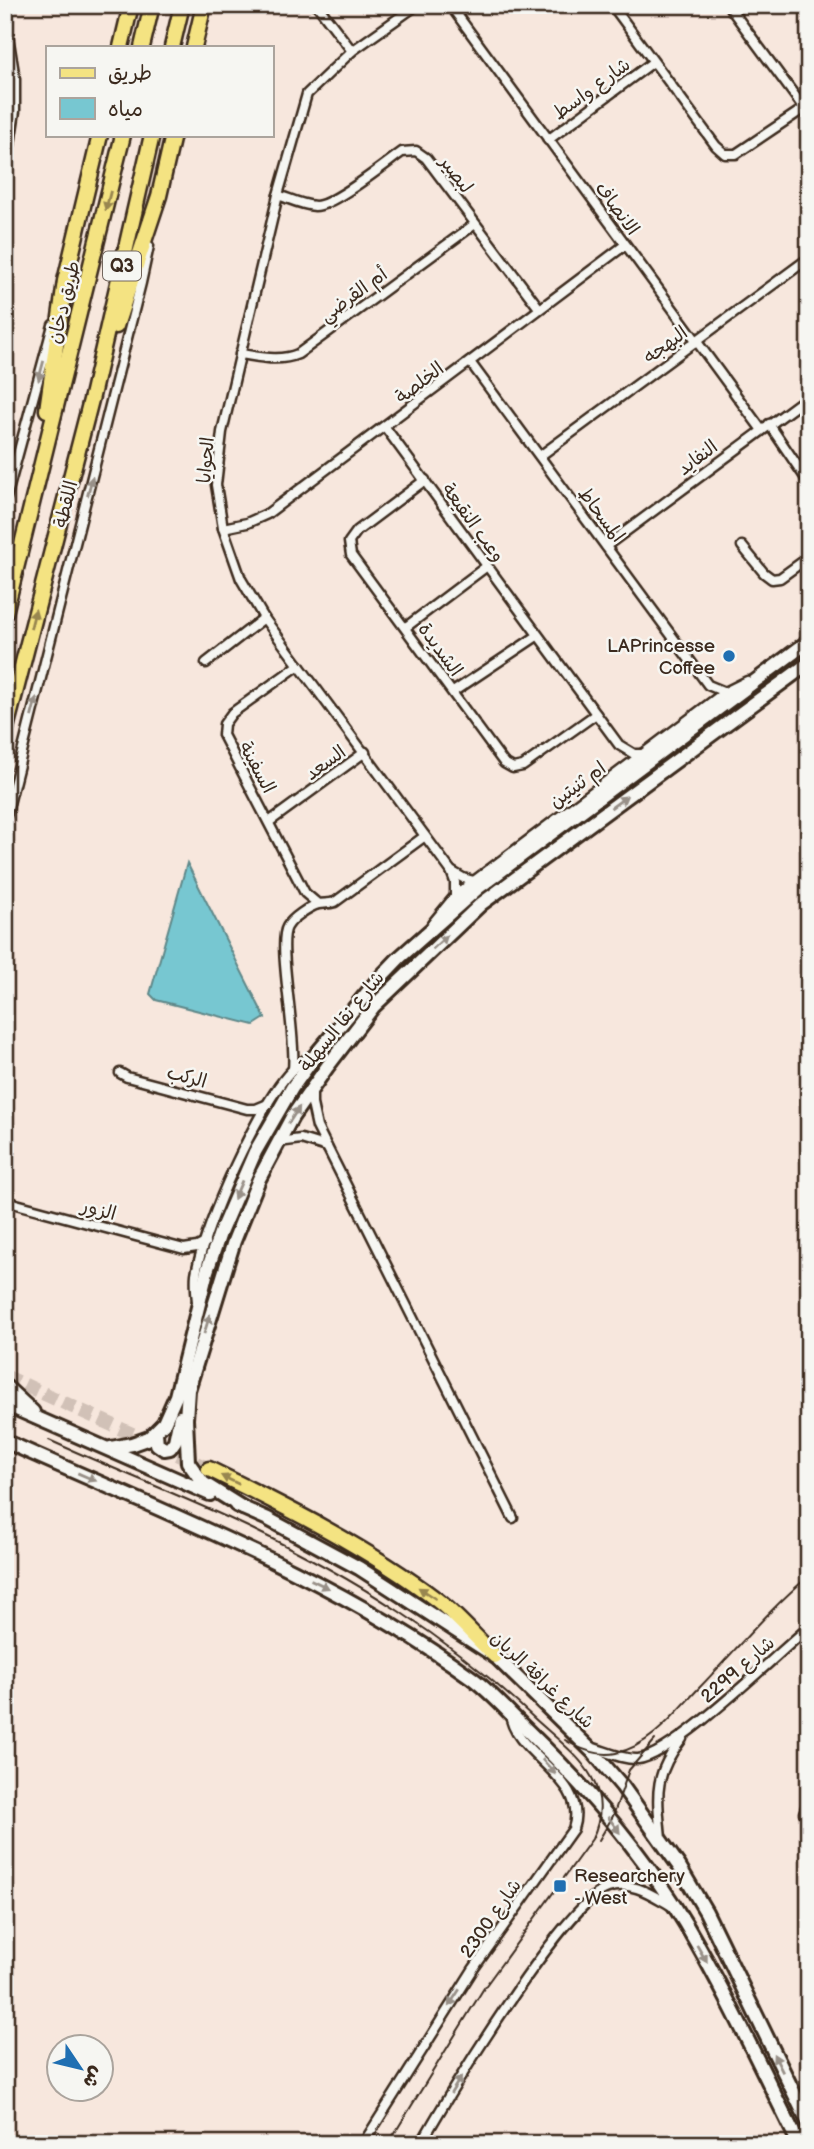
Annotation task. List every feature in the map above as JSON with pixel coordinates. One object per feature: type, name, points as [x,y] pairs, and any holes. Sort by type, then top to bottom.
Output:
[{"type":"main road","points":[[121,46],[131,5]]},
{"type":"main road","points":[[142,46],[152,5]]},
{"type":"main road","points":[[172,46],[182,5]]},
{"type":"main road","points":[[194,46],[204,5]]},
{"type":"main road","points":[[38,478],[65,281],[100,136]]},
{"type":"main road","name":"طريق دخان","points":[[38,478],[123,136]]},
{"type":"main road","name":"Q3","points":[[92,396],[152,136]]},
{"type":"main road","points":[[92,396],[159,196],[173,136]]},
{"type":"main road","name":"اللقطة","points":[[5,732],[92,396]]},
{"type":"main road","name":"اللقطة","points":[[5,613],[38,478]]},
{"type":"main road","points":[[209,1469],[286,1506],[377,1560],[439,1601],[495,1656]]},
{"type":"street","points":[[317,5],[352,51]]},
{"type":"street","name":"الحوايا","points":[[416,5],[352,51],[307,94],[278,195],[240,354],[222,432],[216,485],[223,528],[241,579],[264,618],[452,871],[474,881]]},
{"type":"street","name":"الانصاف","points":[[450,5],[696,341],[809,483]]},
{"type":"street","name":"شارع واسط","points":[[612,5],[716,146],[725,154],[736,154],[807,110]]},
{"type":"street","points":[[732,7],[807,110]]},
{"type":"street","points":[[5,17],[15,79],[15,111],[5,177]]},
{"type":"street","name":"شارع واسط","points":[[548,139],[653,62]]},
{"type":"street","name":"لبصير","points":[[278,195],[301,204],[318,206],[333,200],[402,152],[416,151],[426,158],[539,309]]},
{"type":"street","name":"اللقطة","points":[[5,820],[141,283],[159,196]]},
{"type":"street","name":"أم القرضي","points":[[240,354],[276,359],[286,359],[298,354],[475,225]]},
{"type":"street","name":"الخلصة","points":[[223,528],[247,523],[267,514],[625,245]]},
{"type":"street","name":"البهجه","points":[[540,456],[809,258]]},
{"type":"street","points":[[5,502],[65,281]]},
{"type":"street","name":"المسحاط","points":[[470,362],[708,685]]},
{"type":"street","name":"النفايد","points":[[606,546],[809,396]]},
{"type":"street","name":"وعب النقيعة","points":[[385,427],[621,747]]},
{"type":"street","name":"الشديدة","points":[[425,481],[357,531],[349,542],[351,555],[503,762],[513,768],[523,766],[596,714]]},
{"type":"street","points":[[742,546],[772,579],[780,578],[809,556]]},
{"type":"street","points":[[405,627],[487,566]]},
{"type":"street","points":[[206,663],[264,618]]},
{"type":"street","points":[[453,692],[537,636]]},
{"type":"street","name":"شارع نقا السهلة","points":[[156,1433],[164,1423],[176,1396],[207,1271],[245,1173],[271,1121],[317,1053],[377,981],[426,933],[478,888],[809,641]]},
{"type":"street","name":"شارع نقا السهلة","points":[[243,1508],[204,1483],[196,1476],[188,1462],[188,1390],[234,1241],[259,1179],[312,1087],[373,1007],[481,904],[809,663]]},
{"type":"street","name":"السفينة","points":[[299,665],[232,713],[224,724],[223,735],[305,893],[318,904]]},
{"type":"street","name":"ام ثنيتين","points":[[426,933],[454,896],[725,692],[760,677]]},
{"type":"street","points":[[707,708],[708,685],[725,692]]},
{"type":"street","points":[[621,747],[634,754],[643,754]]},
{"type":"street","points":[[620,772],[621,747]]},
{"type":"street","name":"السعد","points":[[269,822],[365,752]]},
{"type":"street","points":[[293,1069],[295,1048],[285,934],[293,919],[318,904],[335,902],[425,836]]},
{"type":"street","points":[[452,871],[455,882],[454,896]]},
{"type":"street","name":"شارع نقا السهلة","points":[[198,1311],[195,1286],[198,1264],[225,1189],[268,1104],[293,1069],[317,1053]]},
{"type":"street","name":"الركب","points":[[120,1073],[247,1109],[268,1104]]},
{"type":"street","points":[[312,1087],[317,1127],[513,1518]]},
{"type":"street","points":[[247,1109],[256,1125]]},
{"type":"street","points":[[278,1142],[301,1139],[329,1148]]},
{"type":"street","name":"الزور","points":[[5,1201],[184,1250],[198,1264]]},
{"type":"street","points":[[184,1250],[205,1243]]},
{"type":"street","points":[[5,1386],[38,1417]]},
{"type":"street","points":[[109,1448],[139,1442],[156,1433],[157,1444],[164,1449],[170,1448],[176,1436],[188,1390]]},
{"type":"street","name":"شارع غرافة الريان","points":[[5,1404],[243,1508],[359,1568],[495,1656],[588,1746],[661,1839],[706,1912],[809,2124]]},
{"type":"street","points":[[5,1441],[259,1553],[338,1593],[399,1629],[474,1679],[559,1761],[600,1806],[675,1908],[711,1969],[799,2144]]},
{"type":"street","name":"شارع 2299","points":[[588,1746],[629,1758],[640,1759],[654,1753],[686,1734],[809,1627]]},
{"type":"street","name":"شارع 2300","points":[[363,2144],[474,1968],[563,1845],[575,1822],[575,1811],[565,1786],[513,1729],[510,1714]]},
{"type":"street","name":"شارع 2299","points":[[661,1839],[658,1803],[660,1776],[668,1757],[686,1734]]},
{"type":"street","points":[[804,1813],[809,1799]]},
{"type":"street","points":[[421,2144],[479,2047],[582,1905],[607,1888],[629,1886],[650,1893],[675,1908]]},
{"type":"water","points":[[187,863],[265,1018],[254,1025],[156,1000],[150,994]]},
{"type":"tunnel","points":[[5,1376],[209,1469]]},
{"type":"tram line","points":[[49,1440],[248,1527],[363,1588],[434,1635],[502,1689],[576,1756],[595,1785],[600,1801],[599,1819],[592,1839],[484,1988],[388,2144]]},
{"type":"tram line","points":[[565,1740],[583,1749],[603,1754],[629,1749],[652,1736],[766,1616],[809,1576]]},
{"type":"tram line","points":[[599,1840],[613,1816],[629,1770],[655,1740]]},
{"type":"place","name":"LAPrincesse Coffee","points":[[729,656]]},
{"type":"place","name":"Researchery - West","points":[[560,1886]]}]
